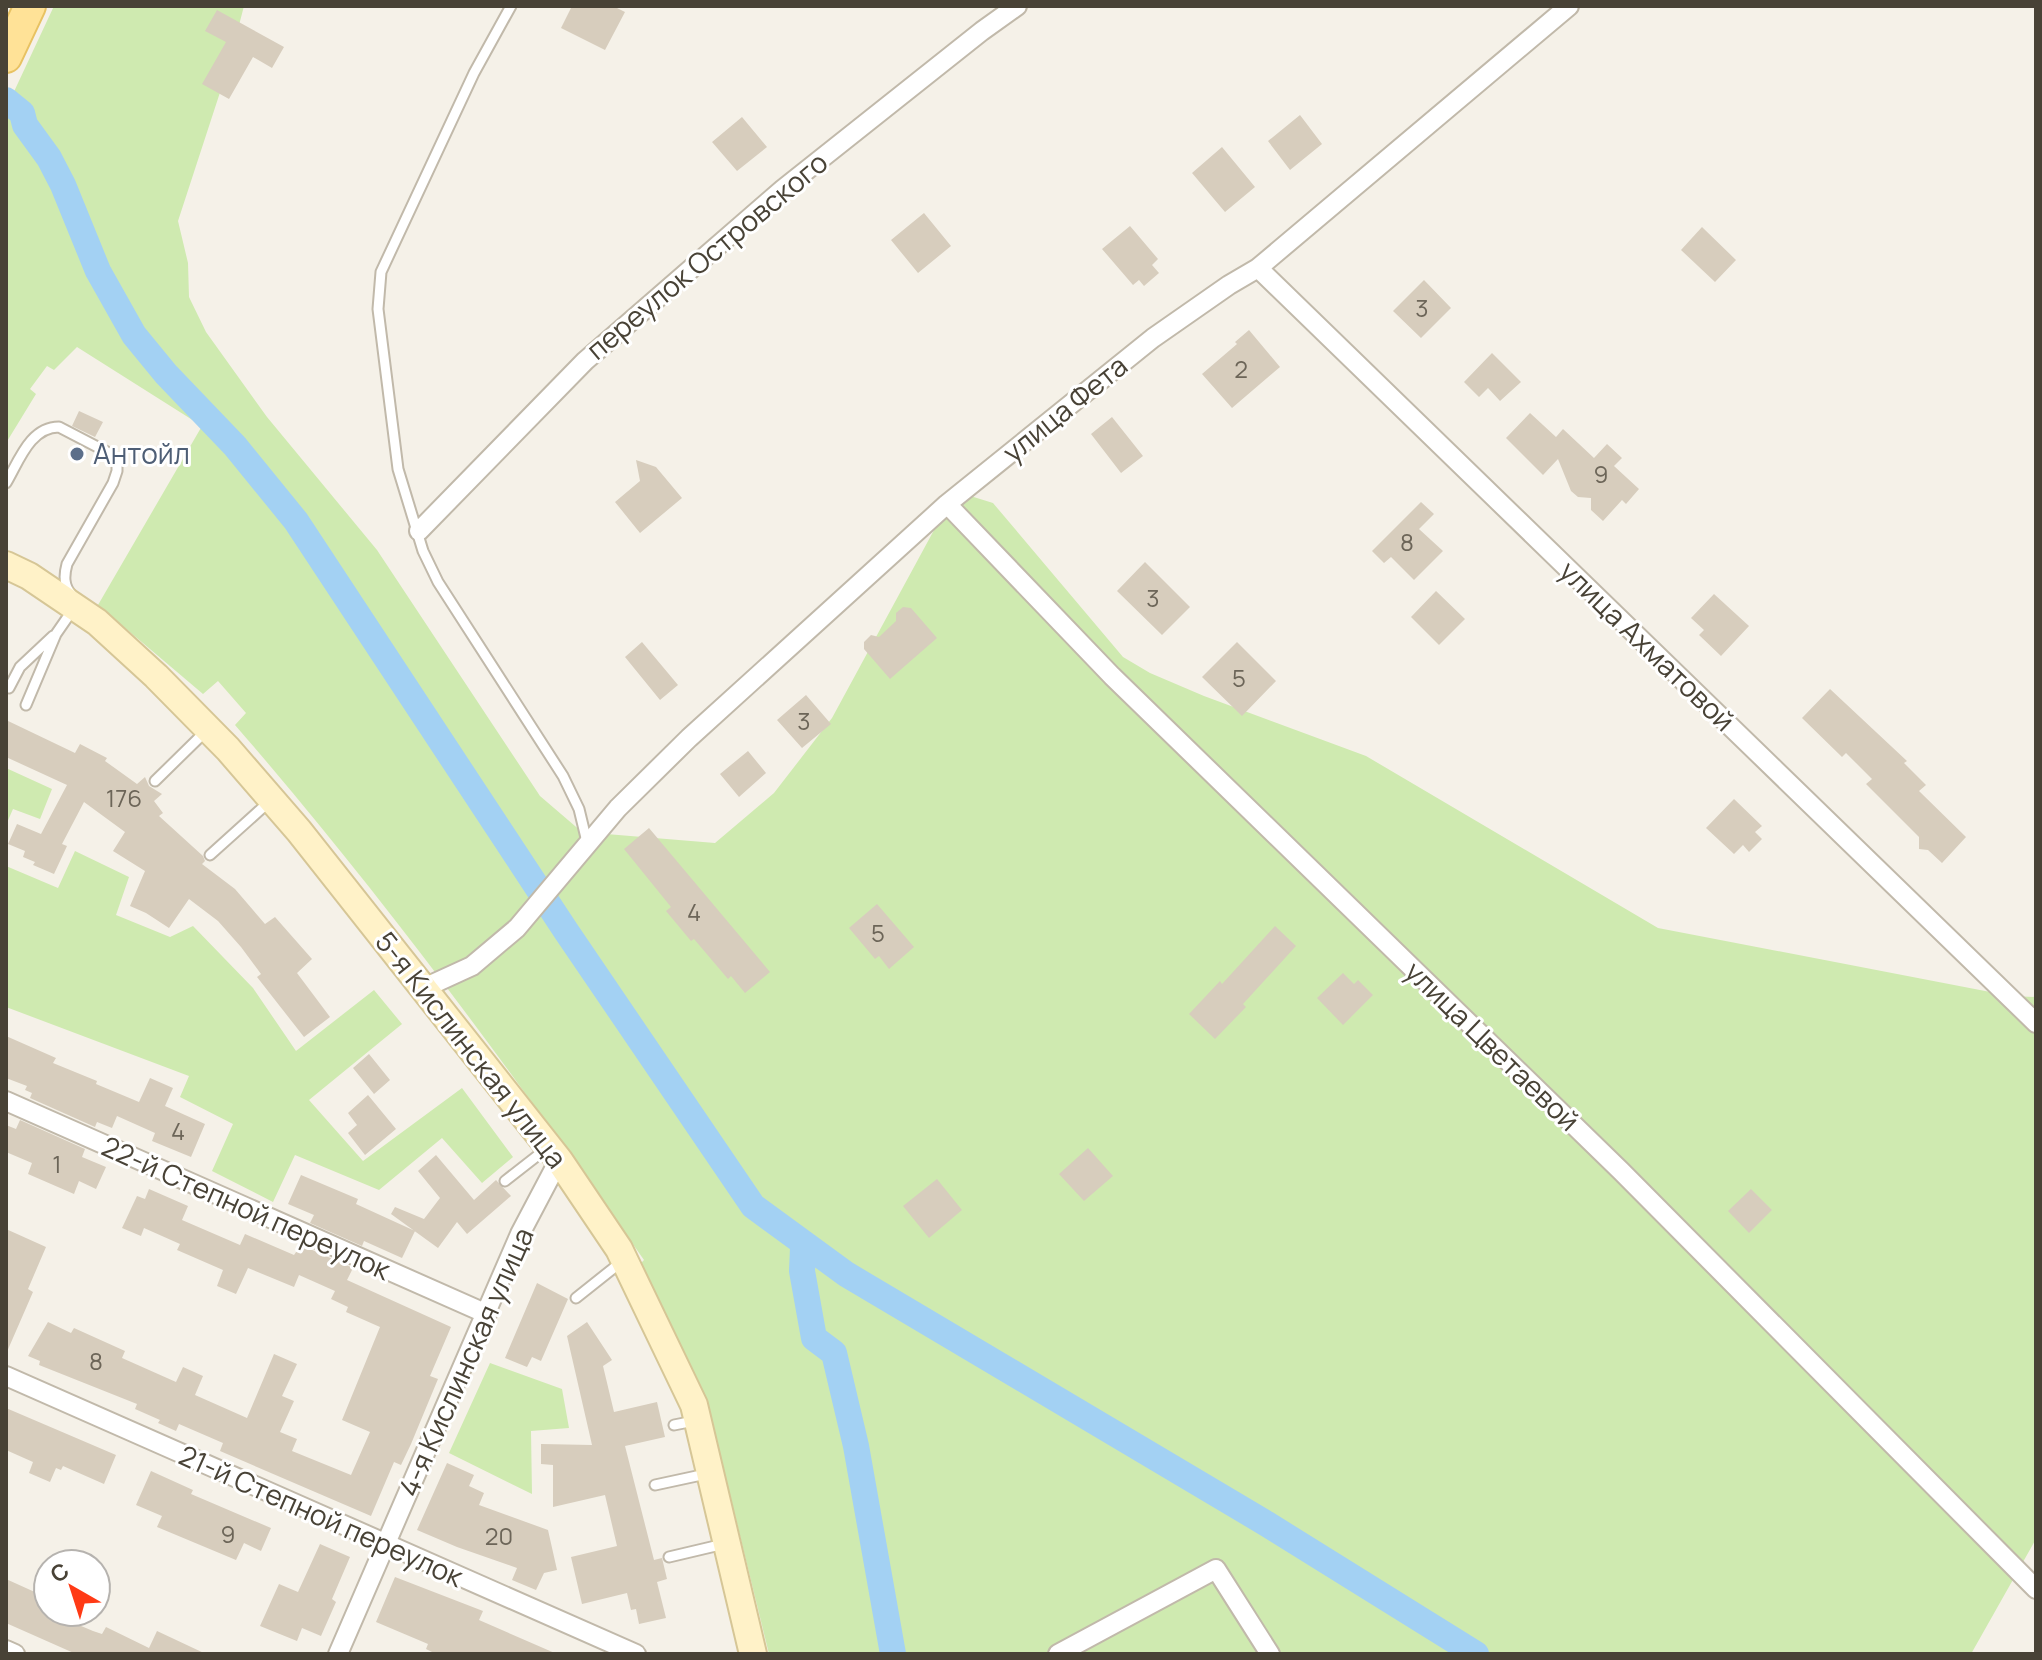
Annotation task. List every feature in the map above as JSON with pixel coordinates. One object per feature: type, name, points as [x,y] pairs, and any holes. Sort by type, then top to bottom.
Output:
[{"type":"main road","points":[[6,57],[23,13]]},
{"type":"street","name":"переулок Островского","points":[[419,531],[585,361],[783,189],[1017,6]]},
{"type":"street","name":"улица Фета","points":[[424,988],[472,966],[517,928],[587,842],[689,738],[947,504],[1153,338],[1258,268],[1569,6]]},
{"type":"street","name":"улица Ахматовой","points":[[1258,268],[2036,1023]]},
{"type":"street","name":"улица Цветаевой","points":[[947,504],[1112,676],[1621,1171],[2036,1589]]},
{"type":"street","name":"5-я Кислинская улица","points":[[6,565],[80,609],[156,676],[208,729],[272,799],[554,1154],[624,1260],[694,1405],[686,1422],[710,1473],[753,1654]]},
{"type":"street","name":"22-й Степной переулок","points":[[6,1101],[487,1314]]},
{"type":"street","name":"4-я Кислинская улица","points":[[338,1654],[554,1154]]},
{"type":"street","name":"21-й Степной переулок","points":[[6,1376],[636,1654]]},
{"type":"street","points":[[1058,1654],[1216,1569],[1270,1654]]},
{"type":"street","points":[[6,1650],[15,1654]]},
{"type":"lane","points":[[511,6],[474,73],[381,272],[378,309],[398,469],[423,551],[438,582],[563,776],[579,809],[587,842]]},
{"type":"lane","points":[[6,483],[29,443],[39,432],[50,427],[59,427],[117,460],[113,483],[67,564],[64,576],[67,591],[80,609],[20,667],[9,688]]},
{"type":"lane","points":[[26,705],[56,634]]},
{"type":"lane","points":[[155,781],[208,729]]},
{"type":"lane","points":[[210,855],[272,799]]},
{"type":"lane","points":[[505,1181],[554,1154]]},
{"type":"lane","points":[[576,1298],[624,1260]]},
{"type":"lane","points":[[655,1485],[710,1473]]},
{"type":"lane","points":[[669,1557],[727,1544]]},
{"type":"green space","points":[[54,6],[244,6],[227,71],[178,221],[188,263],[189,297],[206,332],[267,417],[377,550],[540,796],[582,832],[715,843],[774,793],[832,718],[946,508],[964,494],[993,503],[1123,657],[1150,673],[1204,696],[1366,756],[1658,928],[2011,996],[2036,997],[2036,1539],[1971,1654],[769,1654],[707,1401],[637,1267],[644,1260],[395,920],[235,725],[246,713],[218,681],[203,694],[98,605],[202,426],[77,347],[54,370],[47,366],[30,389],[36,394],[6,443],[6,111],[8,108],[18,116],[21,128],[45,160],[67,203],[65,175],[25,109],[11,98]]},
{"type":"green space","points":[[6,768],[52,789],[40,819],[13,809],[6,825]]},
{"type":"green space","points":[[75,851],[129,877],[116,915],[170,937],[193,926],[253,988],[296,1051],[374,990],[402,1024],[309,1100],[363,1161],[462,1088],[513,1157],[482,1183],[442,1138],[379,1190],[295,1155],[273,1202],[212,1171],[233,1124],[180,1097],[189,1076],[6,1007],[6,866],[58,888]]},
{"type":"green space","points":[[490,1363],[562,1389],[569,1428],[531,1431],[532,1494],[449,1453]]},
{"type":"building","points":[[572,6],[613,6],[625,12],[605,50],[561,28]]},
{"type":"building","points":[[217,10],[284,47],[272,68],[253,57],[229,99],[202,84],[226,42],[205,31]]},
{"type":"building","points":[[1300,115],[1322,144],[1290,170],[1268,141]]},
{"type":"building","points":[[742,117],[767,147],[737,171],[712,142]]},
{"type":"building","points":[[1222,147],[1255,187],[1225,212],[1192,173]]},
{"type":"building","points":[[924,213],[951,246],[918,273],[891,240]]},
{"type":"building","points":[[1130,226],[1158,259],[1152,265],[1159,273],[1144,286],[1139,280],[1133,285],[1102,249]]},
{"type":"building","points":[[1702,227],[1736,260],[1715,282],[1681,250]]},
{"type":"building","points":[[1424,280],[1451,308],[1421,338],[1393,311]]},
{"type":"building","points":[[1249,330],[1280,367],[1232,408],[1202,374]]},
{"type":"building","points":[[1492,353],[1521,382],[1500,401],[1488,388],[1479,397],[1464,382]]},
{"type":"building","points":[[79,411],[103,422],[95,437],[72,426]]},
{"type":"building","points":[[1530,413],[1556,437],[1563,429],[1594,458],[1607,444],[1622,458],[1614,466],[1639,489],[1626,504],[1622,500],[1603,521],[1591,510],[1591,498],[1578,497],[1571,491],[1558,459],[1543,475],[1506,438]]},
{"type":"building","points":[[1112,417],[1143,456],[1121,473],[1091,434]]},
{"type":"building","points":[[636,460],[656,467],[682,498],[640,533],[615,502],[640,481]]},
{"type":"building","points":[[1421,502],[1434,514],[1419,529],[1443,551],[1414,580],[1391,557],[1384,563],[1372,551]]},
{"type":"building","points":[[1145,562],[1190,607],[1162,635],[1117,591]]},
{"type":"building","points":[[1436,591],[1465,619],[1439,645],[1411,617]]},
{"type":"building","points":[[1714,594],[1749,626],[1721,656],[1699,635],[1704,630],[1691,618]]},
{"type":"building","points":[[903,607],[911,608],[937,638],[890,679],[864,649],[864,642],[871,635],[879,637],[896,621],[896,613]]},
{"type":"building","points":[[642,642],[678,685],[660,700],[625,657]]},
{"type":"building","points":[[1237,642],[1276,681],[1242,716],[1202,677]]},
{"type":"building","points":[[1830,689],[1907,761],[1904,763],[1926,785],[1919,791],[1966,837],[1942,863],[1928,850],[1919,849],[1919,837],[1866,784],[1872,779],[1846,753],[1842,757],[1802,718]]},
{"type":"building","points":[[806,695],[831,724],[802,748],[777,720]]},
{"type":"building","points":[[6,720],[75,753],[80,744],[107,758],[105,761],[137,784],[145,777],[149,786],[162,794],[154,801],[163,813],[159,816],[203,856],[205,861],[202,864],[235,889],[265,924],[275,917],[312,959],[297,973],[330,1017],[304,1037],[257,977],[261,974],[241,947],[218,921],[189,899],[169,928],[130,906],[145,871],[113,851],[125,832],[84,802],[62,844],[67,846],[54,874],[33,865],[35,862],[23,857],[25,851],[8,844],[17,824],[41,834],[67,785],[6,757]]},
{"type":"building","points":[[748,751],[766,773],[739,797],[720,774]]},
{"type":"building","points":[[1734,799],[1762,826],[1755,832],[1762,839],[1749,852],[1743,845],[1734,854],[1706,828]]},
{"type":"building","points":[[649,828],[770,972],[745,993],[731,976],[728,979],[694,939],[691,941],[666,911],[671,907],[624,849]]},
{"type":"building","points":[[877,904],[914,947],[889,969],[879,956],[875,959],[849,928]]},
{"type":"building","points":[[1275,926],[1296,946],[1215,1039],[1189,1014],[1220,981],[1222,984]]},
{"type":"building","points":[[1343,973],[1354,984],[1358,980],[1373,995],[1343,1025],[1317,998]]},
{"type":"building","points":[[6,1036],[56,1058],[53,1063],[139,1102],[150,1078],[173,1088],[165,1106],[205,1124],[191,1157],[152,1141],[155,1133],[117,1116],[112,1128],[97,1122],[95,1127],[30,1098],[32,1093],[25,1090],[27,1086],[6,1078]]},
{"type":"building","points":[[369,1054],[390,1080],[374,1094],[353,1068]]},
{"type":"building","points":[[368,1095],[396,1129],[365,1155],[348,1133],[357,1125],[348,1113]]},
{"type":"building","points":[[20,1120],[85,1149],[82,1157],[106,1167],[96,1189],[79,1181],[74,1194],[28,1174],[32,1163],[6,1152],[6,1125],[16,1129]]},
{"type":"building","points":[[1088,1148],[1113,1176],[1084,1201],[1059,1174]]},
{"type":"building","points":[[436,1155],[474,1200],[496,1180],[511,1196],[467,1234],[457,1222],[438,1248],[391,1214],[395,1207],[424,1219],[440,1198],[418,1171]]},
{"type":"building","points":[[301,1175],[358,1199],[356,1204],[415,1231],[402,1258],[364,1241],[362,1246],[310,1223],[314,1215],[288,1204]]},
{"type":"building","points":[[937,1179],[962,1210],[929,1238],[903,1206]]},
{"type":"building","points":[[149,1189],[188,1206],[182,1220],[240,1245],[245,1234],[294,1255],[301,1245],[353,1268],[347,1280],[451,1327],[430,1376],[438,1379],[411,1444],[401,1465],[394,1462],[371,1516],[220,1451],[223,1443],[179,1424],[176,1431],[158,1423],[160,1420],[135,1409],[137,1404],[39,1365],[40,1361],[28,1356],[48,1322],[71,1333],[74,1328],[125,1351],[122,1358],[176,1382],[183,1367],[203,1376],[195,1395],[247,1418],[274,1354],[297,1364],[282,1396],[294,1401],[280,1432],[297,1439],[292,1451],[351,1475],[370,1432],[342,1420],[380,1327],[346,1312],[348,1307],[331,1299],[335,1291],[299,1275],[294,1287],[248,1268],[236,1294],[217,1286],[223,1270],[177,1250],[180,1244],[144,1228],[141,1236],[122,1228],[137,1196],[145,1199]]},
{"type":"building","points":[[1751,1189],[1772,1210],[1749,1233],[1728,1211]]},
{"type":"building","points":[[6,1229],[46,1247],[28,1289],[33,1292],[6,1354]]},
{"type":"building","points":[[537,1283],[568,1299],[541,1361],[532,1357],[527,1367],[505,1358]]},
{"type":"building","points":[[587,1322],[612,1360],[603,1366],[614,1412],[657,1402],[665,1437],[625,1446],[654,1560],[662,1558],[667,1579],[657,1582],[666,1618],[639,1624],[636,1609],[631,1610],[627,1593],[582,1604],[571,1557],[617,1546],[605,1495],[553,1507],[553,1465],[541,1464],[541,1444],[592,1445],[567,1336]]},
{"type":"building","points":[[6,1408],[116,1455],[104,1484],[63,1466],[61,1470],[56,1468],[50,1482],[29,1473],[33,1462],[6,1450]]},
{"type":"building","points":[[447,1463],[474,1475],[469,1486],[484,1493],[479,1505],[548,1530],[557,1570],[544,1573],[536,1590],[512,1580],[517,1568],[417,1530]]},
{"type":"building","points":[[151,1471],[193,1490],[191,1494],[271,1528],[261,1551],[244,1543],[236,1560],[157,1527],[162,1516],[136,1505]]},
{"type":"building","points":[[320,1544],[350,1557],[332,1599],[336,1602],[321,1636],[302,1628],[297,1641],[260,1626],[279,1584],[298,1592]]},
{"type":"building","points":[[395,1577],[483,1611],[479,1620],[557,1654],[436,1654],[426,1649],[428,1644],[376,1622]]},
{"type":"building","points":[[6,1579],[32,1591],[32,1628],[86,1628],[102,1634],[108,1628],[149,1648],[157,1631],[206,1654],[76,1654],[6,1623]]},
{"type":"waterway","points":[[6,100],[22,113],[25,125],[49,158],[98,271],[134,335],[166,374],[235,446],[296,521],[566,931],[753,1206],[846,1274],[1267,1524],[1476,1654]]},
{"type":"waterway","points":[[806,1245],[803,1248],[802,1271],[814,1338],[834,1353],[856,1446],[893,1654]]},
{"type":"place","name":"Антойл","points":[[77,454]]}]
